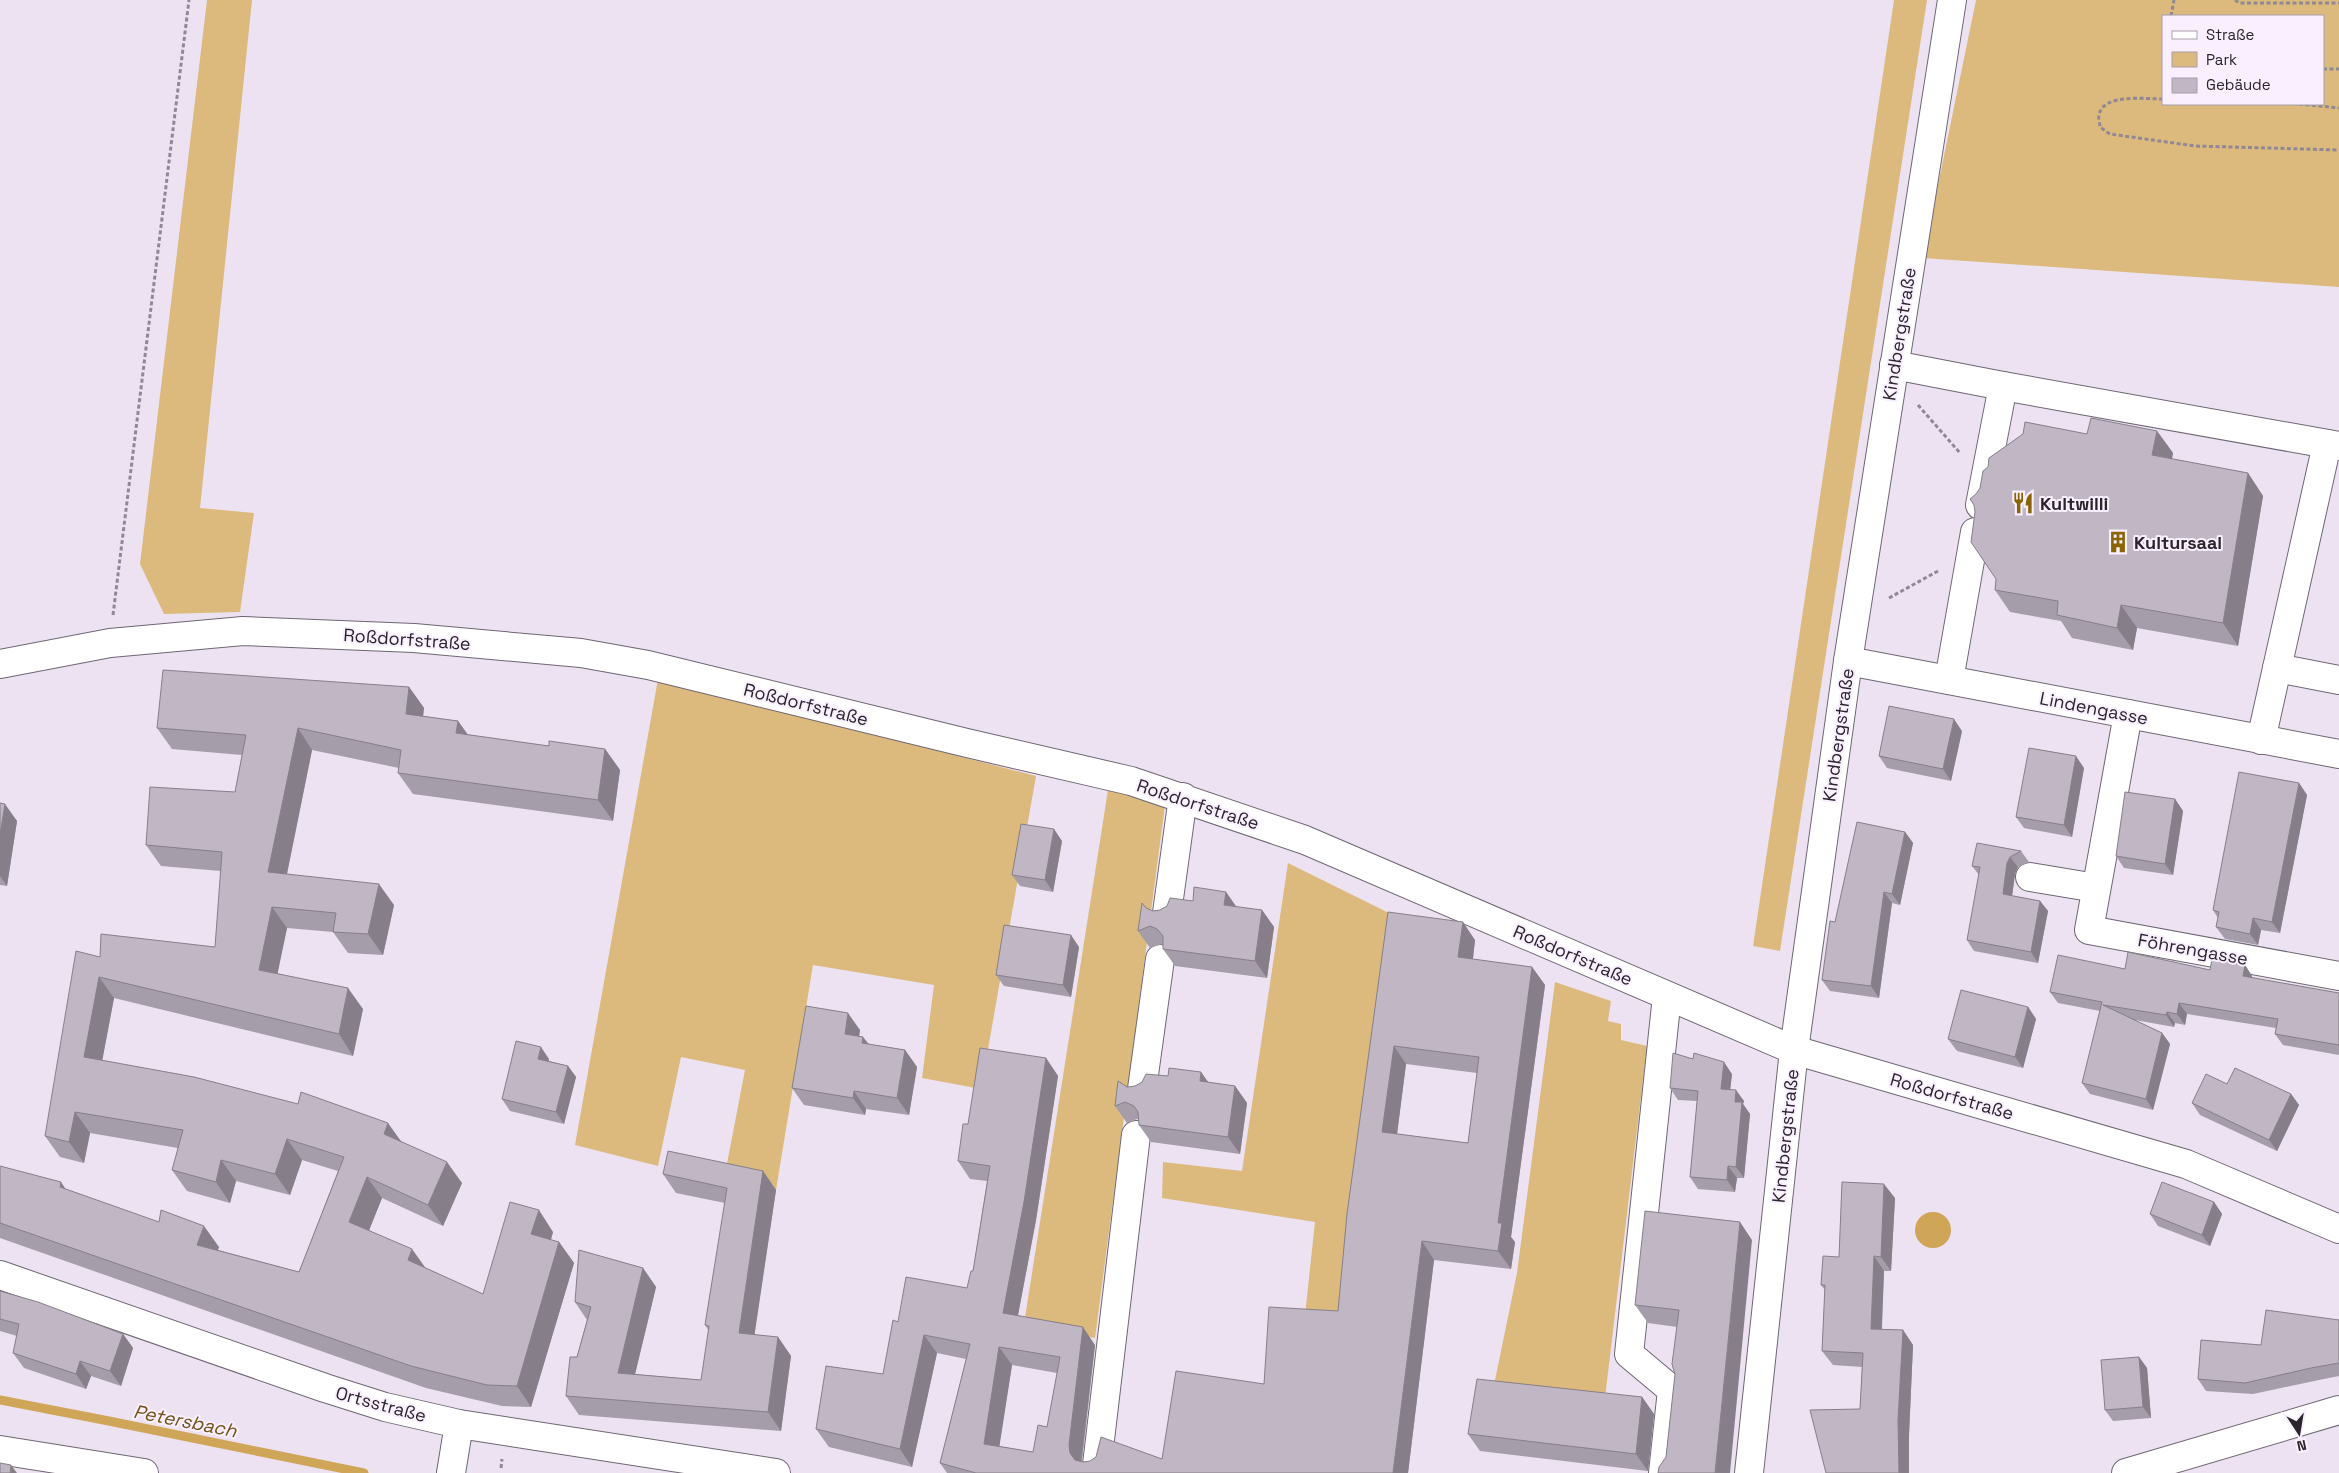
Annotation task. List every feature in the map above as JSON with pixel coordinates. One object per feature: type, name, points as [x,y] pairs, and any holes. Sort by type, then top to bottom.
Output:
[{"type":"street","name":"Kindbergstraße","points":[[1749,1473],[1794,1050],[1848,661],[1952,0]]},
{"type":"street","points":[[1894,364],[2003,386],[2333,445],[2277,668],[2261,740]]},
{"type":"street","points":[[1949,680],[1977,518],[2003,386]]},
{"type":"street","name":"Roßdorfstraße","points":[[0,664],[110,643],[243,631],[414,638],[581,653],[648,665],[967,744],[1131,781],[1183,797],[1305,840],[1794,1050],[2186,1164],[2339,1229]]},
{"type":"street","name":"Lindengasse","points":[[1848,661],[2339,754]]},
{"type":"street","points":[[2277,668],[2339,680]]},
{"type":"street","name":"Föhrengasse","points":[[2128,714],[2089,930],[2339,976]]},
{"type":"street","points":[[1167,913],[1183,797]]},
{"type":"street","points":[[2030,877],[2096,888]]},
{"type":"street","points":[[1142,1089],[1160,959]]},
{"type":"street","points":[[1662,1473],[1672,1390],[1629,1354],[1667,996]]},
{"type":"street","points":[[1097,1465],[1136,1135]]},
{"type":"street","name":"Ortsstraße","points":[[0,1275],[385,1407],[459,1424],[776,1473]]},
{"type":"street","points":[[2126,1473],[2339,1410]]},
{"type":"street","points":[[451,1473],[459,1424]]},
{"type":"street","points":[[0,1450],[144,1473]]},
{"type":"path","points":[[117,586],[189,0]]},
{"type":"path","points":[[2171,15],[2174,0]]},
{"type":"path","points":[[2235,0],[2239,3],[2339,3]]},
{"type":"path","points":[[2324,69],[2339,69]]},
{"type":"path","points":[[2162,99],[2118,99],[2106,104],[2099,114],[2100,127],[2110,134],[2195,146],[2339,150]]},
{"type":"path","points":[[2309,105],[2339,108]]},
{"type":"path","points":[[1856,617],[1977,518],[1918,404],[1894,364]]},
{"type":"green space","points":[[207,0],[252,0],[200,508],[254,513],[240,612],[164,614],[140,564]]},
{"type":"green space","points":[[1894,0],[1927,0],[1780,951],[1753,946]]},
{"type":"green space","points":[[1976,0],[2339,0],[2339,287],[1923,258]]},
{"type":"green space","points":[[658,679],[1036,776],[981,1089],[922,1078],[934,985],[813,965],[776,1190],[724,1179],[745,1070],[681,1057],[658,1166],[575,1145]]},
{"type":"green space","points":[[1108,790],[1165,805],[1095,1338],[1024,1324]]},
{"type":"green space","points":[[1288,863],[1393,915],[1342,1319],[1305,1315],[1315,1222],[1162,1198],[1163,1162],[1242,1171]]},
{"type":"green space","points":[[1555,982],[1611,1001],[1608,1021],[1621,1024],[1621,1040],[1647,1046],[1605,1398],[1494,1385],[1517,1273]]},
{"type":"shaded area","points":[[1933,1212],[1940,1213],[1946,1217],[1950,1223],[1950,1237],[1946,1243],[1940,1247],[1933,1248],[1926,1247],[1920,1243],[1916,1237],[1915,1230],[1916,1223],[1920,1217],[1926,1213]]},
{"type":"building","name":"Kultursaal","points":[[2091,418],[2157,431],[2152,455],[2248,473],[2223,623],[2121,605],[2117,628],[2057,615],[2058,601],[1995,590],[1996,579],[1971,542],[1975,512],[1974,505],[1970,499],[1980,488],[1983,471],[1988,467],[1989,458],[2023,434],[2025,422],[2087,434]]},
{"type":"building","points":[[163,670],[409,687],[406,714],[458,721],[456,733],[549,746],[549,741],[605,749],[598,800],[398,773],[401,750],[298,728],[268,872],[379,884],[368,934],[333,932],[336,913],[272,907],[259,970],[348,988],[339,1034],[99,977],[84,1057],[194,1077],[298,1104],[301,1092],[388,1123],[384,1134],[447,1162],[428,1205],[367,1177],[349,1222],[412,1249],[408,1260],[483,1294],[510,1202],[539,1210],[531,1234],[559,1242],[517,1386],[487,1385],[411,1366],[0,1223],[0,1166],[61,1182],[60,1187],[159,1222],[161,1210],[204,1226],[197,1245],[299,1272],[344,1157],[287,1139],[275,1174],[221,1160],[216,1182],[172,1170],[183,1130],[75,1112],[69,1142],[45,1136],[76,951],[100,957],[101,934],[215,947],[222,852],[146,845],[150,787],[235,792],[246,735],[157,728]]},
{"type":"building","points":[[1889,706],[1954,719],[1943,769],[1879,756]]},
{"type":"building","points":[[2029,748],[2076,756],[2064,825],[2016,817]]},
{"type":"building","points":[[2239,772],[2299,783],[2272,922],[2253,918],[2250,934],[2216,927],[2219,912],[2213,910]]},
{"type":"building","points":[[2125,792],[2175,799],[2165,864],[2116,856]]},
{"type":"building","points":[[0,803],[5,804],[0,835]]},
{"type":"building","points":[[1857,822],[1905,832],[1892,894],[1884,892],[1871,986],[1822,980],[1830,921],[1835,922]]},
{"type":"building","points":[[1021,824],[1054,829],[1045,880],[1012,875]]},
{"type":"building","points":[[1977,843],[2021,851],[2010,857],[2007,863],[2003,894],[2040,901],[2031,952],[1967,940],[1980,867],[1972,866]]},
{"type":"building","points":[[1194,887],[1226,892],[1224,905],[1262,910],[1255,961],[1163,949],[1163,936],[1157,929],[1150,926],[1138,931],[1142,903],[1146,908],[1153,911],[1167,906],[1170,898],[1193,901]]},
{"type":"building","points":[[1388,912],[1463,922],[1458,957],[1532,967],[1498,1223],[1502,1223],[1498,1251],[1422,1241],[1393,1473],[976,1473],[940,1463],[970,1344],[924,1335],[900,1449],[816,1429],[826,1366],[883,1374],[893,1320],[898,1322],[906,1277],[967,1288],[971,1271],[973,1271],[990,1166],[958,1161],[963,1124],[968,1124],[980,1048],[1046,1058],[1024,1202],[1003,1313],[1083,1327],[1069,1445],[1070,1453],[1075,1460],[1090,1461],[1096,1457],[1101,1437],[1162,1459],[1176,1371],[1264,1384],[1269,1307],[1338,1311],[1347,1214]],"holes":[[[1394,1046],[1479,1057],[1468,1143],[1382,1132]],[[999,1347],[1060,1357],[1047,1427],[1038,1425],[1033,1452],[984,1444]]]},
{"type":"building","points":[[1004,925],[1071,935],[1063,985],[996,975]]},
{"type":"building","points":[[2128,952],[2210,970],[2212,959],[2245,965],[2243,976],[2339,993],[2339,1045],[2275,1034],[2278,1019],[2179,1003],[2177,1014],[2167,1012],[2166,1015],[2103,1005],[2162,1033],[2146,1099],[2082,1083],[2102,1002],[2050,992],[2058,955],[2125,969]]},
{"type":"building","points":[[1961,990],[2028,1007],[2015,1057],[1948,1039]]},
{"type":"building","points":[[806,1006],[848,1013],[845,1034],[863,1037],[862,1043],[905,1050],[897,1098],[854,1091],[853,1098],[792,1088]]},
{"type":"building","points":[[516,1041],[541,1047],[538,1059],[568,1066],[556,1112],[502,1099]]},
{"type":"building","points":[[1673,1053],[1693,1059],[1694,1053],[1724,1062],[1721,1089],[1736,1090],[1735,1102],[1742,1102],[1736,1167],[1728,1166],[1727,1180],[1690,1177],[1698,1091],[1670,1088]]},
{"type":"building","points":[[1169,1068],[1201,1072],[1200,1081],[1235,1086],[1228,1137],[1139,1125],[1138,1112],[1134,1106],[1125,1102],[1115,1106],[1118,1081],[1127,1087],[1135,1086],[1142,1082],[1146,1074],[1168,1076]]},
{"type":"building","points":[[2235,1068],[2291,1094],[2269,1140],[2192,1103],[2206,1074],[2227,1084]]},
{"type":"building","points":[[668,1151],[763,1171],[739,1333],[778,1337],[768,1412],[566,1396],[570,1357],[577,1357],[591,1307],[575,1302],[579,1250],[643,1268],[618,1373],[701,1380],[709,1326],[705,1325],[727,1188],[663,1174]]},
{"type":"building","points":[[1842,1182],[1884,1184],[1881,1257],[1874,1256],[1871,1329],[1903,1330],[1898,1420],[1899,1473],[1826,1473],[1810,1410],[1860,1409],[1863,1353],[1822,1351],[1825,1285],[1821,1285],[1823,1256],[1839,1257]]},
{"type":"building","points":[[2162,1182],[2214,1202],[2202,1235],[2150,1214]]},
{"type":"building","points":[[1645,1211],[1740,1222],[1715,1473],[1658,1473],[1659,1467],[1666,1457],[1675,1374],[1672,1364],[1679,1310],[1635,1305]]},
{"type":"building","points":[[0,1291],[38,1302],[123,1334],[110,1371],[80,1361],[76,1374],[13,1353],[19,1324],[0,1319]]},
{"type":"building","points":[[2266,1310],[2339,1320],[2339,1363],[2245,1383],[2198,1379],[2201,1340],[2261,1345]]},
{"type":"building","points":[[2139,1357],[2143,1407],[2105,1410],[2101,1360]]},
{"type":"building","points":[[1477,1379],[1642,1397],[1636,1454],[1468,1434]]},
{"type":"building","points":[[0,1463],[11,1465],[10,1473],[0,1473]]},
{"type":"waterway","name":"Petersbach","points":[[0,1400],[364,1473]]},
{"type":"place","name":"Kultwilli","points":[[2023,503]]},
{"type":"place","name":"Kultursaal","points":[[2118,542]]}]
